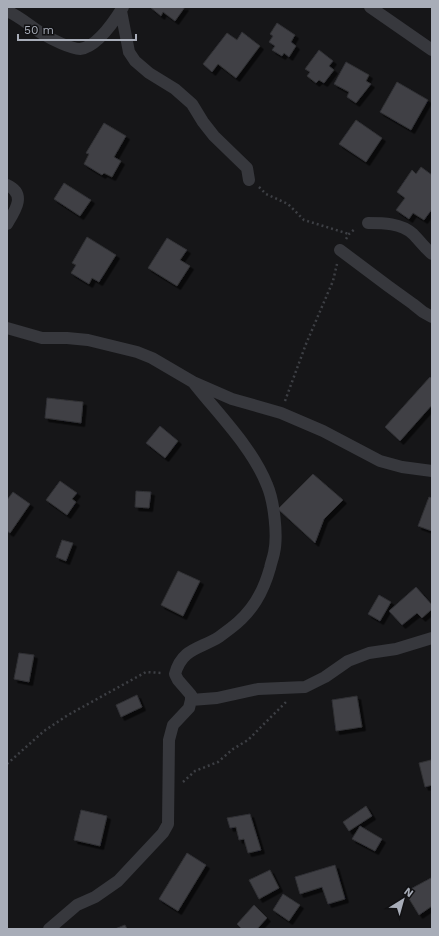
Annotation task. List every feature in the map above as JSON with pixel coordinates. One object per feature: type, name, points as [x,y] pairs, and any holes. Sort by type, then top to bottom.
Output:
[{"type":"street","points":[[370,7],[432,50]]},
{"type":"street","points":[[7,11],[16,15],[44,35],[73,48],[82,49],[102,36],[122,9]]},
{"type":"street","points":[[122,9],[129,52],[135,61],[149,73],[175,89],[192,104],[214,136],[247,168],[249,180]]},
{"type":"street","points":[[7,185],[16,191],[18,199],[17,206],[7,224]]},
{"type":"street","points":[[368,223],[384,223],[398,226],[411,232],[432,254]]},
{"type":"street","points":[[340,250],[423,312],[432,317]]},
{"type":"street","points":[[7,328],[42,338],[88,340],[137,352],[152,358],[193,382],[232,399],[281,413],[323,431],[380,461],[402,467],[432,471]]},
{"type":"street","points":[[49,929],[77,905],[95,897],[118,881],[163,833],[168,824],[169,740],[174,725],[189,708],[191,700],[191,695],[178,680],[175,674],[177,665],[182,657],[191,650],[219,637],[249,612],[267,579],[274,553],[274,510],[268,485],[253,458],[234,431],[193,382]]},
{"type":"street","points":[[191,700],[216,698],[258,689],[305,687],[325,677],[348,661],[369,653],[396,649],[432,638]]},
{"type":"path","points":[[249,180],[266,194],[288,204],[304,220],[349,234]]},
{"type":"path","points":[[281,413],[306,344],[333,281],[340,250],[349,234],[358,227],[368,223]]},
{"type":"path","points":[[7,764],[44,731],[68,715],[146,672],[175,674]]},
{"type":"path","points":[[182,783],[195,770],[218,762],[248,740],[285,702],[305,687]]},
{"type":"building","points":[[150,7],[185,7],[175,21],[163,12],[161,16]]},
{"type":"building","points":[[277,23],[295,35],[291,42],[296,46],[289,57],[284,53],[282,56],[272,50],[275,46],[269,42],[273,36],[270,34]]},
{"type":"building","points":[[242,32],[260,46],[236,78],[218,64],[212,72],[203,64],[227,33],[237,40]]},
{"type":"building","points":[[319,50],[333,61],[329,66],[334,70],[324,83],[319,80],[316,83],[307,76],[310,72],[305,69]]},
{"type":"building","points":[[346,62],[369,75],[366,81],[371,84],[356,103],[347,97],[349,92],[334,84]]},
{"type":"building","points":[[397,82],[428,100],[411,130],[380,112]]},
{"type":"building","points":[[356,120],[382,138],[366,162],[339,144]]},
{"type":"building","points":[[104,123],[126,136],[114,157],[121,161],[112,177],[104,173],[102,175],[84,164],[89,154],[86,153]]},
{"type":"building","points":[[421,167],[432,175],[432,209],[424,220],[413,213],[409,219],[396,210],[405,198],[397,192],[412,170],[416,174]]},
{"type":"building","points":[[64,183],[91,200],[80,216],[54,199]]},
{"type":"building","points":[[87,237],[116,255],[99,282],[92,278],[89,284],[71,273],[76,265],[72,263]]},
{"type":"building","points":[[167,238],[187,250],[180,260],[190,266],[177,286],[148,268]]},
{"type":"building","points":[[430,377],[432,379],[432,405],[400,441],[385,427]]},
{"type":"building","points":[[47,398],[83,402],[81,423],[45,418]]},
{"type":"building","points":[[160,426],[178,441],[165,458],[146,443]]},
{"type":"building","points":[[313,474],[343,500],[324,519],[315,543],[278,509]]},
{"type":"building","points":[[60,481],[77,493],[72,499],[76,502],[67,515],[46,500]]},
{"type":"building","points":[[136,491],[151,492],[149,508],[135,507]]},
{"type":"building","points":[[13,492],[30,504],[10,533],[7,531],[7,500]]},
{"type":"building","points":[[429,497],[432,498],[432,531],[418,526]]},
{"type":"building","points":[[62,540],[73,543],[66,561],[56,557]]},
{"type":"building","points":[[178,571],[200,581],[183,616],[161,605]]},
{"type":"building","points":[[416,587],[432,605],[432,609],[422,618],[417,613],[402,625],[389,611]]},
{"type":"building","points":[[379,595],[391,602],[380,621],[368,614]]},
{"type":"building","points":[[19,653],[34,655],[29,682],[14,679]]},
{"type":"building","points":[[137,695],[142,707],[121,717],[116,705]]},
{"type":"building","points":[[357,696],[362,727],[336,731],[332,700]]},
{"type":"building","points":[[431,760],[432,785],[425,787],[419,763]]},
{"type":"building","points":[[366,806],[372,816],[349,831],[343,822]]},
{"type":"building","points":[[81,810],[107,816],[100,846],[74,840]]},
{"type":"building","points":[[250,814],[261,850],[248,853],[244,839],[239,840],[236,827],[230,828],[227,818]]},
{"type":"building","points":[[360,826],[382,839],[375,851],[352,839]]},
{"type":"building","points":[[187,853],[206,865],[178,911],[159,899]]},
{"type":"building","points":[[335,865],[345,899],[328,904],[322,887],[300,894],[295,877]]},
{"type":"building","points":[[270,870],[279,888],[259,899],[249,880]]},
{"type":"building","points":[[431,878],[432,906],[419,915],[405,892]]},
{"type":"building","points":[[283,894],[300,905],[289,921],[273,910]]},
{"type":"building","points":[[254,905],[267,918],[257,929],[242,929],[237,924]]},
{"type":"building","points":[[125,925],[127,929],[115,929]]}]
